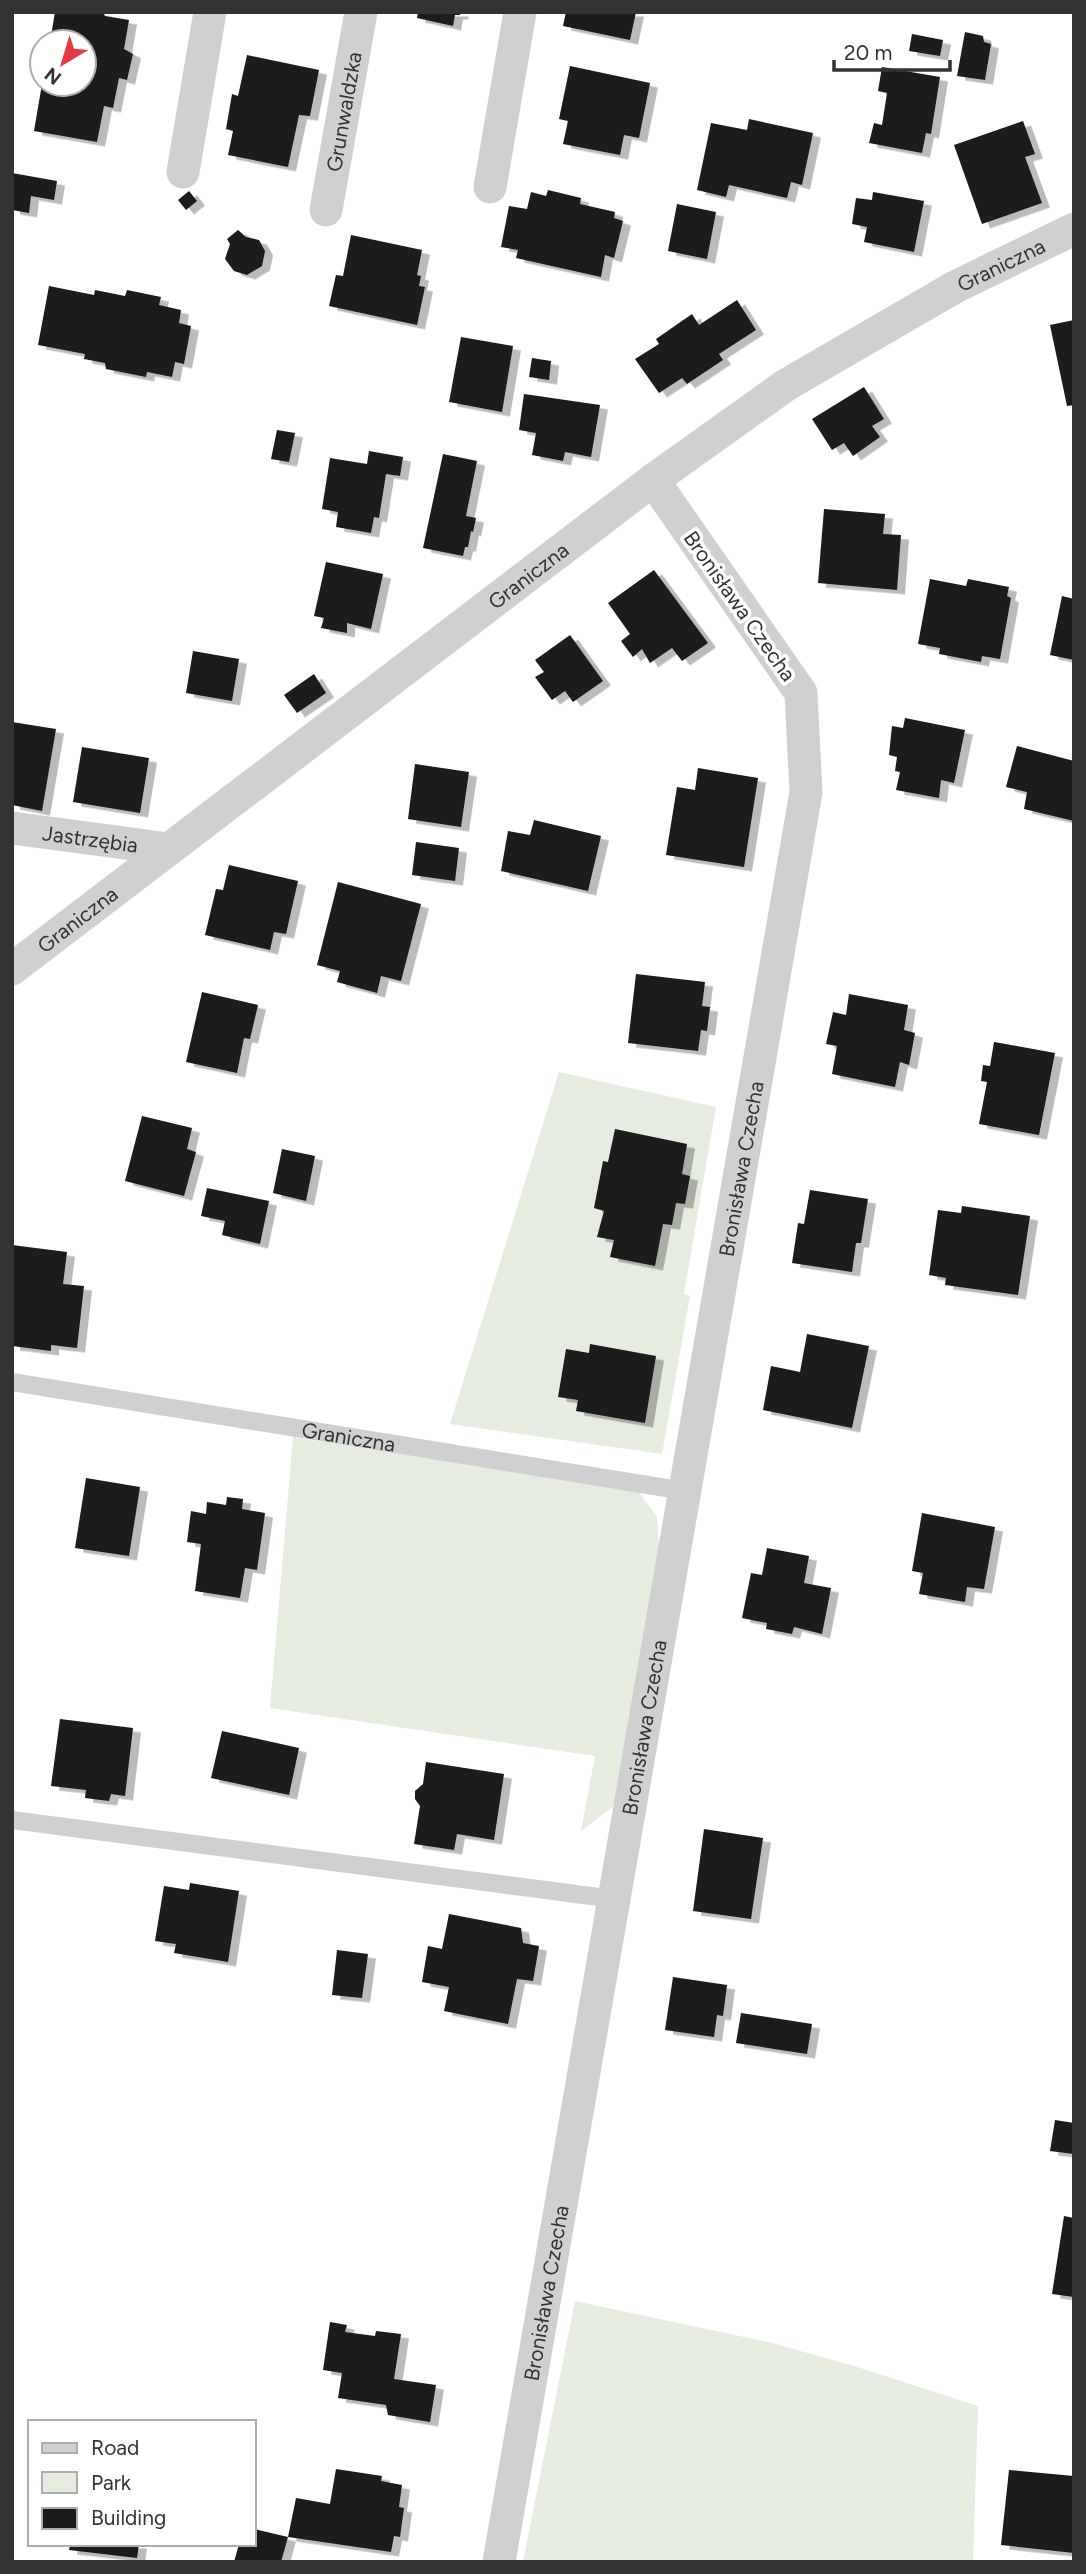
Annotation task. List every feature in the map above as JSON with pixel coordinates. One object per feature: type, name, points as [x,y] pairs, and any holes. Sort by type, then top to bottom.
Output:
[{"type":"street","points":[[183,172],[210,12]]},
{"type":"street","name":"Grunwaldzka","points":[[326,210],[361,12]]},
{"type":"street","points":[[490,187],[520,12]]},
{"type":"street","name":"Graniczna","points":[[12,969],[653,480],[786,385],[955,287],[1074,229]]},
{"type":"street","name":"Bronisława Czecha","points":[[499,2562],[806,792],[801,693],[653,480]]},
{"type":"street","name":"Jastrzębia","points":[[12,828],[169,849]]},
{"type":"lane","name":"Graniczna","points":[[12,1382],[685,1491]]},
{"type":"lane","points":[[12,1820],[614,1899]]},
{"type":"green space","points":[[559,1072],[716,1107],[684,1294],[690,1296],[662,1454],[450,1424]]},
{"type":"green space","points":[[293,1437],[638,1491],[657,1517],[660,1564],[615,1805],[581,1831],[595,1756],[270,1708]]},
{"type":"green space","points":[[575,2301],[772,2343],[978,2406],[973,2562],[523,2562]]},
{"type":"building","points":[[55,12],[103,12],[105,16],[129,20],[124,49],[133,54],[127,80],[119,78],[113,108],[104,106],[97,142],[34,131],[40,98],[98,98],[98,28],[52,28]]},
{"type":"building","points":[[418,12],[461,12],[460,15],[455,15],[453,26],[417,18]]},
{"type":"building","points":[[566,12],[636,12],[630,40],[563,26]]},
{"type":"building","points":[[965,32],[983,36],[984,42],[991,44],[985,80],[957,76]]},
{"type":"building","points":[[912,34],[943,40],[940,56],[909,51]]},
{"type":"building","points":[[247,55],[319,70],[310,116],[299,115],[288,167],[228,155],[233,131],[226,129],[232,94],[238,96]]},
{"type":"building","points":[[570,66],[650,83],[639,138],[624,135],[620,155],[563,144],[568,121],[559,119]]},
{"type":"building","points":[[882,67],[940,77],[931,134],[926,133],[922,153],[869,143],[874,123],[882,125],[887,93],[878,91]]},
{"type":"building","points":[[749,119],[813,133],[802,185],[791,182],[787,198],[729,185],[726,197],[697,190],[711,123],[747,130]]},
{"type":"building","points":[[1023,121],[1035,154],[1025,157],[1042,203],[982,224],[954,145]]},
{"type":"building","points":[[12,173],[57,181],[54,200],[31,196],[29,213],[12,210]]},
{"type":"building","points":[[548,190],[581,198],[580,204],[615,212],[614,218],[623,221],[614,258],[605,255],[601,277],[516,258],[518,250],[501,247],[509,206],[527,209],[531,192],[546,196]]},
{"type":"building","points":[[189,191],[197,201],[186,210],[178,200]]},
{"type":"building","points":[[873,192],[924,201],[914,252],[864,242],[867,227],[852,224],[856,198],[872,200]]},
{"type":"building","points":[[677,204],[716,212],[707,259],[668,251]]},
{"type":"building","points":[[238,230],[246,237],[259,240],[265,251],[262,266],[247,275],[234,271],[225,259],[230,244],[227,239]]},
{"type":"building","points":[[351,235],[422,250],[417,275],[421,276],[419,286],[425,287],[417,325],[329,306],[336,275],[343,276]]},
{"type":"building","points":[[49,286],[94,295],[95,290],[125,296],[127,290],[161,297],[159,305],[181,310],[179,323],[191,326],[184,364],[175,362],[172,377],[147,372],[146,377],[106,369],[105,363],[84,359],[85,354],[38,345]]},
{"type":"building","points":[[737,300],[756,330],[719,354],[723,360],[687,384],[682,378],[659,393],[635,359],[659,344],[656,339],[692,314],[699,325]]},
{"type":"building","points":[[1074,320],[1074,405],[1067,406],[1050,325]]},
{"type":"building","points":[[461,337],[513,346],[502,412],[449,402]]},
{"type":"building","points":[[532,358],[551,361],[549,380],[529,377]]},
{"type":"building","points":[[864,387],[884,419],[872,426],[880,437],[853,456],[844,443],[832,450],[812,419]]},
{"type":"building","points":[[524,394],[600,405],[591,457],[565,452],[563,461],[532,455],[536,433],[519,430]]},
{"type":"building","points":[[277,430],[295,433],[289,462],[271,459]]},
{"type":"building","points":[[369,451],[403,457],[400,476],[386,474],[379,518],[374,517],[371,533],[336,527],[338,512],[322,509],[330,458],[367,464]]},
{"type":"building","points":[[443,454],[477,461],[466,516],[476,518],[463,556],[423,548]]},
{"type":"building","points":[[824,509],[885,514],[883,534],[901,535],[897,590],[818,583]]},
{"type":"building","points":[[326,562],[383,574],[371,629],[347,623],[347,633],[321,628],[324,618],[314,616]]},
{"type":"building","points":[[654,570],[708,643],[682,661],[672,648],[650,663],[642,649],[633,657],[621,641],[630,634],[608,603]]},
{"type":"building","points":[[930,579],[966,586],[968,579],[1009,587],[1007,596],[1011,598],[1000,659],[982,656],[981,662],[939,654],[940,648],[918,644]]},
{"type":"building","points":[[1062,596],[1074,599],[1074,660],[1050,655]]},
{"type":"building","points":[[570,635],[603,681],[573,702],[565,691],[552,700],[535,677],[544,672],[535,660]]},
{"type":"building","points":[[193,651],[239,659],[232,701],[186,693]]},
{"type":"building","points":[[314,674],[326,693],[297,713],[284,695]]},
{"type":"building","points":[[905,718],[965,730],[954,783],[941,780],[939,798],[896,790],[900,772],[895,771],[897,757],[889,755],[892,726],[903,728]]},
{"type":"building","points":[[12,722],[56,729],[42,811],[12,805]]},
{"type":"building","points":[[1017,746],[1074,761],[1074,821],[1024,809],[1027,792],[1006,787]]},
{"type":"building","points":[[82,747],[149,758],[140,813],[73,802]]},
{"type":"building","points":[[415,764],[469,772],[461,827],[408,819]]},
{"type":"building","points":[[698,768],[758,778],[744,867],[666,855],[677,787],[695,790]]},
{"type":"building","points":[[534,820],[601,836],[588,891],[501,871],[508,831],[530,835]]},
{"type":"building","points":[[416,842],[459,848],[455,881],[412,875]]},
{"type":"building","points":[[229,865],[298,881],[286,934],[274,932],[270,950],[205,935],[216,889],[223,890]]},
{"type":"building","points":[[338,882],[421,904],[401,981],[381,976],[377,993],[337,982],[340,971],[317,965]]},
{"type":"building","points":[[636,974],[705,982],[702,1006],[710,1007],[707,1031],[701,1030],[698,1051],[628,1043]]},
{"type":"building","points":[[202,992],[258,1005],[250,1039],[244,1038],[237,1073],[186,1062]]},
{"type":"building","points":[[849,994],[908,1005],[904,1030],[915,1033],[909,1065],[900,1062],[895,1087],[832,1074],[837,1046],[826,1044],[833,1012],[846,1015]]},
{"type":"building","points":[[994,1042],[1055,1053],[1039,1135],[979,1124],[987,1082],[981,1081],[983,1065],[990,1066]]},
{"type":"building","points":[[142,1116],[192,1128],[187,1149],[196,1152],[184,1196],[125,1181]]},
{"type":"building","points":[[615,1129],[687,1144],[682,1174],[690,1176],[685,1204],[676,1203],[672,1225],[663,1224],[655,1266],[610,1257],[614,1240],[597,1237],[604,1211],[594,1208],[603,1161],[608,1162]]},
{"type":"building","points":[[282,1149],[315,1156],[306,1201],[273,1193]]},
{"type":"building","points":[[207,1188],[269,1201],[260,1244],[222,1235],[225,1221],[201,1216]]},
{"type":"building","points":[[810,1190],[868,1199],[861,1243],[856,1243],[852,1272],[792,1263],[798,1223],[804,1224]]},
{"type":"building","points":[[962,1206],[1030,1216],[1018,1295],[945,1285],[946,1278],[929,1275],[938,1210],[961,1213]]},
{"type":"building","points":[[12,1245],[67,1252],[63,1284],[84,1286],[77,1348],[51,1345],[51,1351],[12,1346]]},
{"type":"building","points":[[807,1334],[869,1346],[852,1428],[763,1410],[771,1366],[800,1372]]},
{"type":"building","points":[[590,1344],[656,1356],[645,1423],[576,1411],[578,1400],[558,1397],[566,1349],[589,1353]]},
{"type":"building","points":[[86,1478],[140,1487],[129,1556],[75,1548]]},
{"type":"building","points":[[227,1497],[243,1499],[242,1509],[265,1513],[257,1570],[245,1568],[240,1598],[195,1591],[201,1544],[187,1542],[191,1511],[206,1514],[207,1502],[226,1505]]},
{"type":"building","points":[[922,1513],[995,1527],[984,1589],[967,1587],[965,1602],[919,1594],[923,1573],[912,1571]]},
{"type":"building","points":[[767,1548],[809,1556],[804,1583],[831,1588],[822,1634],[794,1627],[792,1634],[766,1629],[767,1623],[742,1618],[751,1573],[762,1575]]},
{"type":"building","points":[[60,1719],[133,1728],[125,1796],[111,1794],[109,1801],[85,1798],[86,1790],[51,1786]]},
{"type":"building","points":[[222,1731],[299,1748],[289,1795],[211,1778]]},
{"type":"building","points":[[426,1762],[504,1774],[494,1840],[457,1834],[454,1850],[414,1844],[420,1806],[415,1799],[415,1791],[423,1784]]},
{"type":"building","points":[[704,1829],[763,1838],[751,1919],[693,1911]]},
{"type":"building","points":[[190,1883],[239,1891],[228,1962],[174,1953],[176,1944],[155,1941],[164,1886],[189,1890]]},
{"type":"building","points":[[449,1914],[521,1928],[523,1943],[539,1946],[533,1981],[517,1979],[508,2024],[444,2011],[449,1987],[422,1982],[428,1946],[442,1949]]},
{"type":"building","points":[[337,1950],[368,1954],[362,1998],[332,1995]]},
{"type":"building","points":[[673,1977],[727,1985],[723,2016],[717,2015],[714,2037],[665,2030]]},
{"type":"building","points":[[741,2013],[812,2024],[807,2054],[736,2043]]},
{"type":"building","points":[[1055,2120],[1074,2123],[1074,2154],[1050,2151]]},
{"type":"building","points":[[1064,2216],[1074,2218],[1074,2297],[1052,2294]]},
{"type":"building","points":[[330,2322],[347,2325],[345,2332],[375,2336],[376,2331],[401,2334],[394,2379],[436,2385],[430,2422],[388,2415],[386,2405],[338,2398],[342,2373],[323,2370]]},
{"type":"building","points":[[336,2469],[382,2476],[381,2481],[402,2485],[399,2507],[404,2508],[400,2537],[394,2536],[391,2552],[288,2537],[296,2498],[330,2504]]},
{"type":"building","points":[[1009,2470],[1074,2476],[1074,2553],[1001,2545]]},
{"type":"building","points":[[256,2529],[288,2537],[281,2562],[234,2562],[238,2546],[256,2546]]},
{"type":"building","points":[[70,2546],[139,2546],[137,2558],[69,2550]]}]
